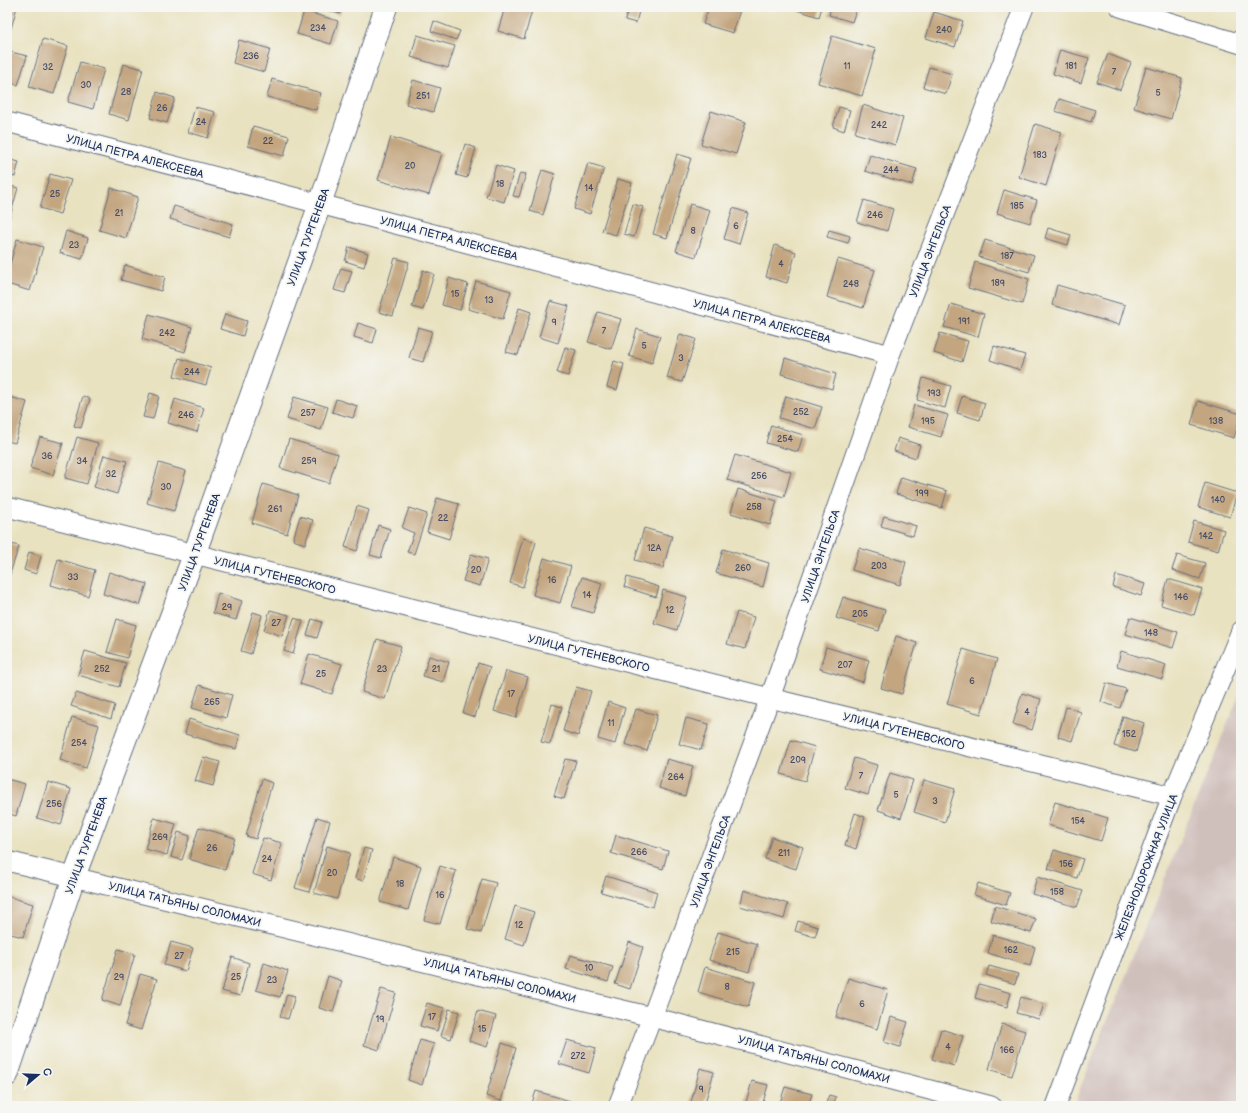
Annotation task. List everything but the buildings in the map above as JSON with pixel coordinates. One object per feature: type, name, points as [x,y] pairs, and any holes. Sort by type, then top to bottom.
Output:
[{"type":"main road","name":"УЛИЦА ТУРГЕНЕВА","points":[[7,1074],[74,877],[194,555],[320,204],[386,7]]},
{"type":"street","name":"УЛИЦА ЭНГЕЛЬСА","points":[[618,1106],[770,698],[890,355],[1024,7]]},
{"type":"street","points":[[1120,7],[1241,44]]},
{"type":"street","name":"УЛИЦА ПЕТРА АЛЕКСЕЕВА","points":[[7,122],[890,355]]},
{"type":"street","name":"УЛИЦА ГУТЕНЕВСКОГО","points":[[7,508],[770,698],[1172,796]]},
{"type":"street","name":"ЖЕЛЕЗНОДОРОЖНАЯ УЛИЦА","points":[[1056,1106],[1172,796],[1241,630]]},
{"type":"street","name":"УЛИЦА ТАТЬЯНЫ СОЛОМАХИ","points":[[7,861],[652,1017],[991,1106]]},
{"type":"shaded area","points":[[1241,690],[1241,1106],[1073,1106]]}]
